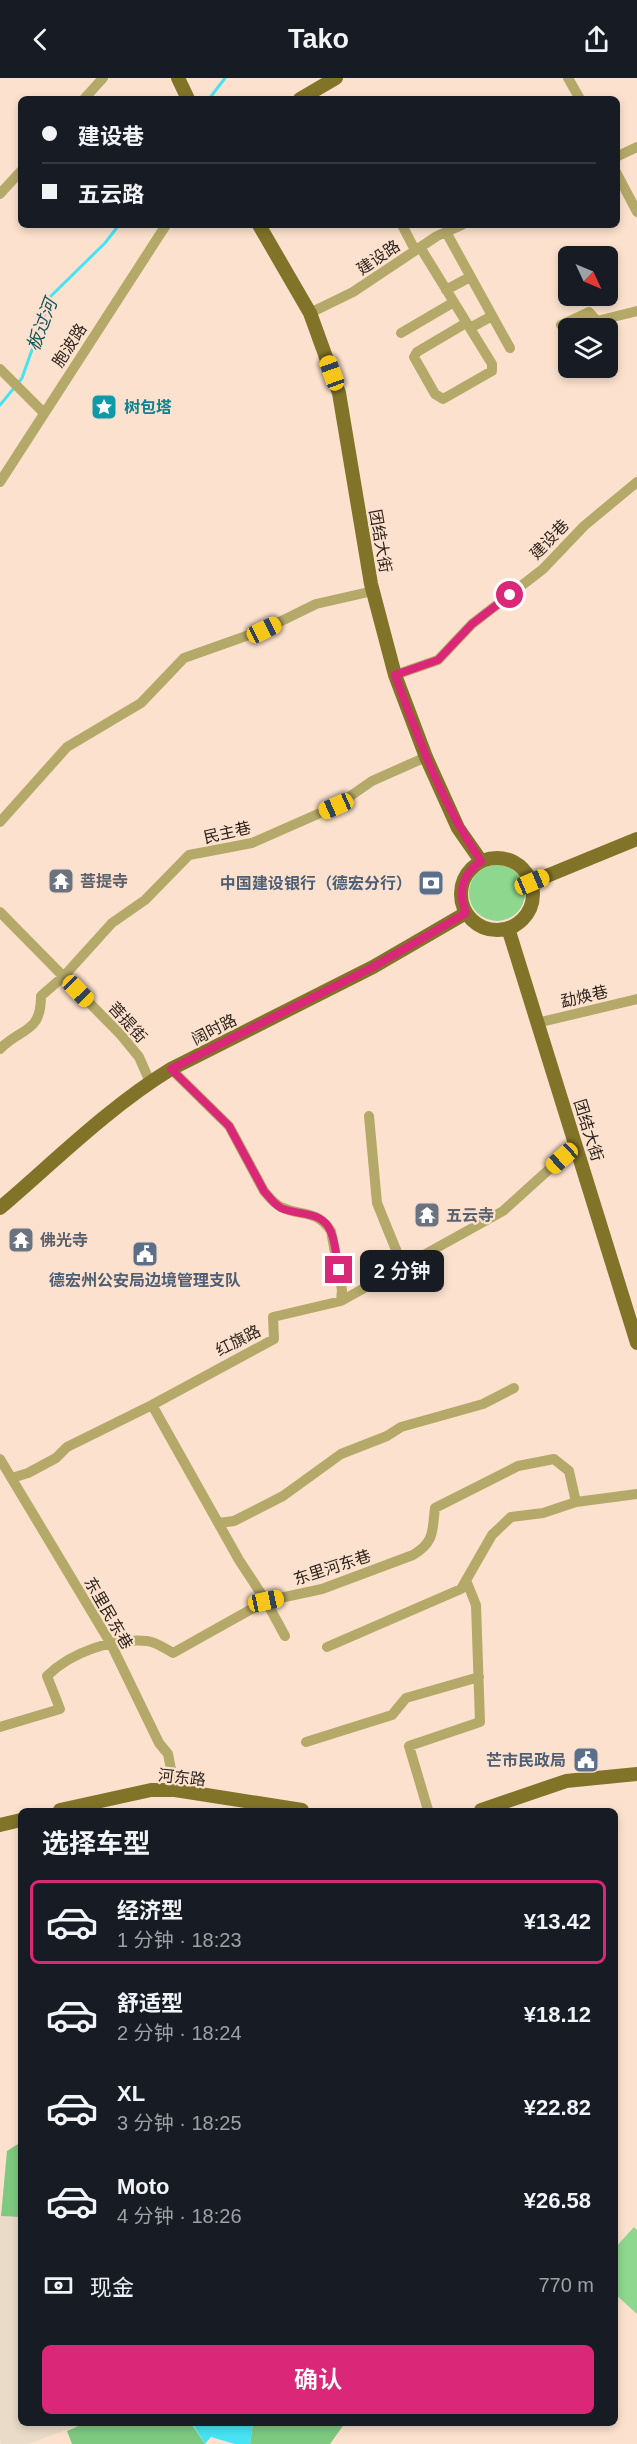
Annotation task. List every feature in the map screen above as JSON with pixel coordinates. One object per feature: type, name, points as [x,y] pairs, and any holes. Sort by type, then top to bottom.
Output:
[{"type":"main road","points":[[178,78],[186,96]]},
{"type":"main road","points":[[305,96],[336,78]]},
{"type":"main road","name":"团结大街","points":[[261,228],[310,313],[339,393],[373,591],[395,675],[426,757],[458,828],[481,861]]},
{"type":"main road","points":[[532,882],[637,839]]},
{"type":"main road","points":[[499,858],[517,863],[526,871],[532,882],[532,905],[518,923],[508,928],[496,930],[484,928],[466,913],[461,902],[464,878],[471,868],[481,861],[499,858]]},
{"type":"main road","name":"阔时路","points":[[0,1209],[80,1138],[150,1082],[171,1069],[373,967],[466,913]]},
{"type":"main road","name":"团结大街","points":[[508,928],[637,1343]]},
{"type":"main road","points":[[487,1808],[566,1781],[637,1774]]},
{"type":"main road","name":"河东路","points":[[69,1808],[151,1790],[175,1790],[289,1808]]},
{"type":"main road","points":[[0,1825],[18,1821]]},
{"type":"street","points":[[87,96],[103,78]]},
{"type":"street","points":[[568,78],[578,96]]},
{"type":"street","points":[[620,155],[637,147]]},
{"type":"street","points":[[0,194],[18,174]]},
{"type":"street","points":[[620,180],[637,212]]},
{"type":"street","name":"胞波路","points":[[0,482],[164,228]]},
{"type":"street","points":[[404,228],[454,302],[468,325],[492,364],[492,371],[443,399],[435,394],[414,357],[417,352],[468,325],[492,316]]},
{"type":"street","name":"建设路","points":[[310,313],[353,292],[418,248],[455,228]]},
{"type":"street","points":[[446,232],[510,348]]},
{"type":"street","points":[[446,290],[470,277]]},
{"type":"street","points":[[400,333],[454,302]]},
{"type":"street","points":[[609,318],[637,311]]},
{"type":"street","points":[[576,318],[589,312],[594,318]]},
{"type":"street","points":[[0,369],[44,413]]},
{"type":"street","name":"建设巷","points":[[395,675],[438,660],[472,624],[543,568],[584,526],[637,482]]},
{"type":"street","points":[[0,822],[67,747],[141,703],[184,658],[264,630],[316,604],[373,591]]},
{"type":"street","name":"民主巷","points":[[0,1049],[8,1041],[33,1027],[41,1010],[41,996],[64,976],[112,923],[145,900],[189,855],[252,843],[336,806],[372,781],[426,757]]},
{"type":"street","name":"菩提街","points":[[0,912],[121,1035],[139,1057],[150,1082]]},
{"type":"street","name":"勐焕巷","points":[[537,1023],[637,999]]},
{"type":"street","points":[[171,1069],[229,1126],[264,1191],[272,1200],[282,1208],[304,1212],[321,1220],[331,1231],[342,1290],[341,1301]]},
{"type":"street","points":[[369,1116],[377,1203],[403,1267]]},
{"type":"street","name":"红旗路","points":[[7,1475],[28,1473],[56,1458],[67,1447],[152,1405],[273,1339],[273,1317],[341,1301],[503,1210],[576,1145]]},
{"type":"street","points":[[219,1523],[234,1521],[283,1496],[341,1454],[387,1436],[401,1427],[483,1404],[514,1388]]},
{"type":"street","points":[[152,1405],[239,1560],[266,1601],[285,1636]]},
{"type":"street","name":"东里民东巷","points":[[0,1459],[7,1475],[111,1644],[159,1743],[168,1754],[175,1790]]},
{"type":"street","name":"东里河东巷","points":[[0,1727],[60,1709],[47,1676],[60,1664],[101,1645],[149,1641],[173,1653],[266,1601],[322,1589],[413,1555],[423,1549],[431,1539],[435,1508],[518,1466],[554,1459],[568,1471],[576,1502]]},
{"type":"street","points":[[327,1647],[461,1589],[492,1535],[511,1517],[543,1513],[576,1502],[637,1494]]},
{"type":"street","points":[[427,1808],[409,1746],[480,1722],[476,1605],[466,1580]]},
{"type":"street","points":[[306,1742],[392,1715],[406,1698],[479,1677]]},
{"type":"shaded area","points":[[0,2216],[18,2217],[18,2426],[77,2426],[28,2444],[1,2444]]},
{"type":"green space","points":[[497,865],[508,867],[517,873],[523,882],[525,893],[523,904],[517,913],[508,919],[497,921],[486,919],[477,913],[471,904],[469,893],[471,882],[477,873],[486,867]]},
{"type":"green space","points":[[18,2144],[18,2217],[1,2216],[7,2151]]},
{"type":"green space","points":[[634,2227],[637,2230],[637,2314],[618,2297],[618,2245]]},
{"type":"green space","points":[[78,2426],[193,2426],[205,2444],[72,2444],[67,2431]]},
{"type":"green space","points":[[252,2426],[343,2426],[330,2444],[250,2444]]},
{"type":"water","points":[[194,2426],[253,2426],[250,2444],[235,2444],[211,2437],[205,2444]]},
{"type":"waterway","name":"板过河","points":[[211,96],[225,78]]},
{"type":"waterway","name":"板过河","points":[[18,383],[22,378],[51,296],[105,243],[117,228]]},
{"type":"waterway","name":"板过河","points":[[0,405],[14,388]]},
{"type":"place","name":"树包塔","points":[[104,407]]},
{"type":"place","name":"菩提寺","points":[[61,881]]},
{"type":"place","name":"中国建设银行（德宏分行）","points":[[431,883]]},
{"type":"place","name":"五云寺","points":[[427,1215]]},
{"type":"place","name":"佛光寺","points":[[21,1240]]},
{"type":"place","name":"德宏州公安局边境管理支队","points":[[145,1254]]},
{"type":"place","name":"芒市民政局","points":[[586,1760]]},
{"type":"route","points":[[339,1270],[331,1231],[326,1224],[304,1212],[282,1208],[272,1200],[264,1191],[229,1126],[171,1069],[373,967],[466,913],[461,902],[464,878],[471,868],[481,861],[458,828],[426,757],[395,675],[438,660],[472,624],[510,595]]}]
